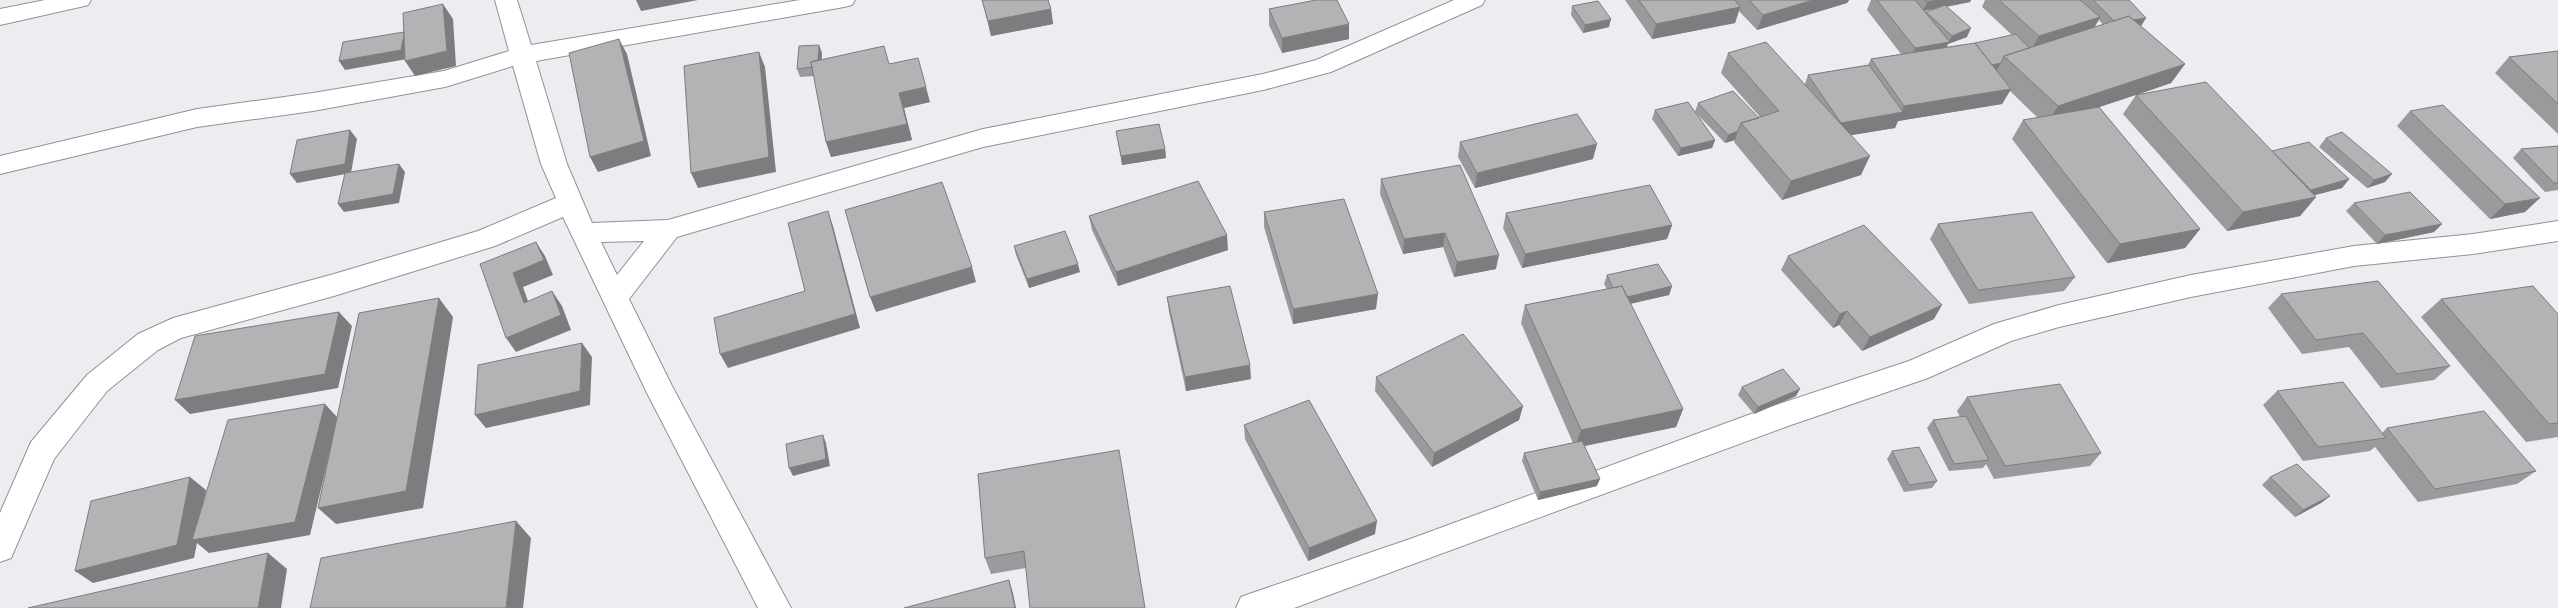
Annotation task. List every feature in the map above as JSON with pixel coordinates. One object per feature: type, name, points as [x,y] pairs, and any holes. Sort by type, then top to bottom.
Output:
[{"type":"street","points":[[0,17],[80,0]]},
{"type":"street","points":[[506,0],[554,164],[583,233],[661,393],[775,608]]},
{"type":"street","points":[[0,165],[197,118],[313,102],[445,79],[522,56],[844,0]]},
{"type":"street","points":[[583,233],[668,230],[983,138],[1094,118],[1183,97],[1263,82],[1324,66],[1474,0]]},
{"type":"street","points":[[0,548],[42,451],[97,383],[148,342],[173,329],[334,285],[486,239],[570,203]]},
{"type":"street","points":[[615,298],[668,230]]},
{"type":"street","points":[[1252,608],[1410,553],[1780,416],[1918,370],[2004,332],[2059,316],[2191,286],[2354,256],[2472,244],[2558,230]]},
{"type":"building","points":[[982,0],[1048,0],[1051,9],[988,21]]},
{"type":"building","points":[[1316,0],[1337,0],[1349,24],[1282,38],[1269,9]]},
{"type":"building","points":[[1639,0],[1735,0],[1740,7],[1656,24]]},
{"type":"building","points":[[1749,0],[1813,0],[1763,15]]},
{"type":"building","points":[[1877,0],[1915,0],[1950,42],[1915,48]]},
{"type":"building","points":[[1999,0],[2080,0],[2100,17],[2039,36]]},
{"type":"building","points":[[2093,0],[2129,0],[2146,18],[2133,20],[2129,16],[2114,21]]},
{"type":"building","points":[[1598,1],[1611,19],[1585,25],[1572,6]]},
{"type":"building","points":[[443,4],[447,51],[405,61],[403,13]]},
{"type":"building","points":[[1945,5],[1971,28],[1952,36],[1926,12]]},
{"type":"building","points":[[2129,16],[2185,64],[2058,106],[2004,56]]},
{"type":"building","points":[[404,32],[401,50],[339,61],[343,42]]},
{"type":"building","points":[[2016,34],[2029,48],[2004,56],[2001,63],[1992,65],[1975,43]]},
{"type":"building","points":[[619,39],[644,141],[590,157],[569,53]]},
{"type":"building","points":[[1766,42],[1870,156],[1791,181],[1741,123],[1779,111],[1728,53]]},
{"type":"building","points":[[1975,43],[2011,89],[1904,106],[1871,59]]},
{"type":"building","points":[[819,45],[818,60],[811,62],[812,67],[797,69],[799,46]]},
{"type":"building","points":[[884,46],[889,64],[918,58],[926,87],[899,93],[907,124],[826,142],[811,62]]},
{"type":"building","points":[[2558,51],[2558,104],[2509,57]]},
{"type":"building","points":[[759,52],[769,157],[691,173],[684,66]]},
{"type":"building","points":[[1869,65],[1903,112],[1841,123],[1808,75]]},
{"type":"building","points":[[2206,82],[2316,197],[2243,212],[2136,95]]},
{"type":"building","points":[[1733,91],[1759,118],[1741,123],[1738,131],[1728,135],[1698,103]]},
{"type":"building","points":[[1688,102],[1715,140],[1681,148],[1655,110]]},
{"type":"building","points":[[2443,105],[2540,198],[2505,204],[2410,111]]},
{"type":"building","points":[[2099,107],[2200,229],[2120,244],[2023,120]]},
{"type":"building","points":[[1577,114],[1597,144],[1477,173],[1460,142]]},
{"type":"building","points":[[1159,124],[1165,149],[1121,156],[1116,131]]},
{"type":"building","points":[[350,130],[345,164],[290,174],[297,140]]},
{"type":"building","points":[[2342,132],[2392,174],[2374,180],[2326,138]]},
{"type":"building","points":[[2309,142],[2349,179],[2311,190],[2272,151]]},
{"type":"building","points":[[2558,146],[2558,183],[2554,183],[2521,149]]},
{"type":"building","points":[[399,164],[393,194],[338,204],[345,173]]},
{"type":"building","points":[[1460,165],[1499,255],[1457,262],[1445,233],[1404,239],[1381,179]]},
{"type":"building","points":[[1198,181],[1227,235],[1116,272],[1089,216]]},
{"type":"building","points":[[942,182],[972,267],[870,297],[845,210]]},
{"type":"building","points":[[1650,185],[1672,225],[1525,254],[1506,213]]},
{"type":"building","points":[[2410,192],[2442,224],[2385,235],[2354,203]]},
{"type":"building","points":[[1344,199],[1378,294],[1293,309],[1264,212]]},
{"type":"building","points":[[828,211],[855,314],[720,354],[714,318],[805,291],[788,223]]},
{"type":"building","points":[[2032,212],[2075,277],[1978,290],[1938,224]]},
{"type":"building","points":[[1864,225],[1942,305],[1870,337],[1847,311],[1840,314],[1788,256]]},
{"type":"building","points":[[1065,231],[1078,264],[1027,279],[1014,246]]},
{"type":"building","points":[[536,242],[544,260],[513,273],[524,303],[552,291],[561,315],[506,338],[480,264]]},
{"type":"building","points":[[1658,264],[1672,286],[1627,297],[1622,286],[1613,288],[1607,275]]},
{"type":"building","points":[[2378,281],[2450,366],[2397,374],[2363,333],[2316,340],[2281,294]]},
{"type":"building","points":[[1230,286],[1250,365],[1185,377],[1167,297]]},
{"type":"building","points":[[1622,286],[1683,409],[1581,430],[1525,305]]},
{"type":"building","points":[[2533,286],[2558,314],[2558,423],[2549,424],[2441,299]]},
{"type":"building","points":[[439,298],[406,491],[318,508],[359,313]]},
{"type":"building","points":[[339,312],[325,374],[175,400],[195,336]]},
{"type":"building","points":[[1463,334],[1523,406],[1434,453],[1376,377]]},
{"type":"building","points":[[582,343],[580,391],[475,415],[478,365]]},
{"type":"building","points":[[1783,369],[1800,389],[1758,407],[1742,387]]},
{"type":"building","points":[[2343,382],[2386,438],[2318,447],[2277,391]]},
{"type":"building","points":[[2060,384],[2101,453],[2005,466],[1967,397]]},
{"type":"building","points":[[1309,400],[1377,521],[1309,548],[1244,425]]},
{"type":"building","points":[[325,404],[295,522],[192,540],[228,420]]},
{"type":"building","points":[[2484,411],[2536,471],[2435,489],[2387,428]]},
{"type":"building","points":[[1966,416],[1989,460],[1954,464],[1933,420]]},
{"type":"building","points":[[823,435],[826,459],[789,468],[786,444]]},
{"type":"building","points":[[1582,441],[1600,479],[1540,492],[1524,453]]},
{"type":"building","points":[[1919,447],[1937,481],[1909,485],[1892,451]]},
{"type":"building","points":[[1119,450],[1145,608],[1030,608],[1024,551],[985,558],[978,474]]},
{"type":"building","points":[[2297,464],[2330,496],[2303,510],[2270,477]]},
{"type":"building","points":[[190,477],[177,545],[75,571],[91,501]]},
{"type":"building","points":[[516,521],[506,608],[310,608],[321,558]]},
{"type":"building","points":[[268,553],[258,608],[28,608]]},
{"type":"building","points":[[1009,580],[1015,608],[904,608]]}]
